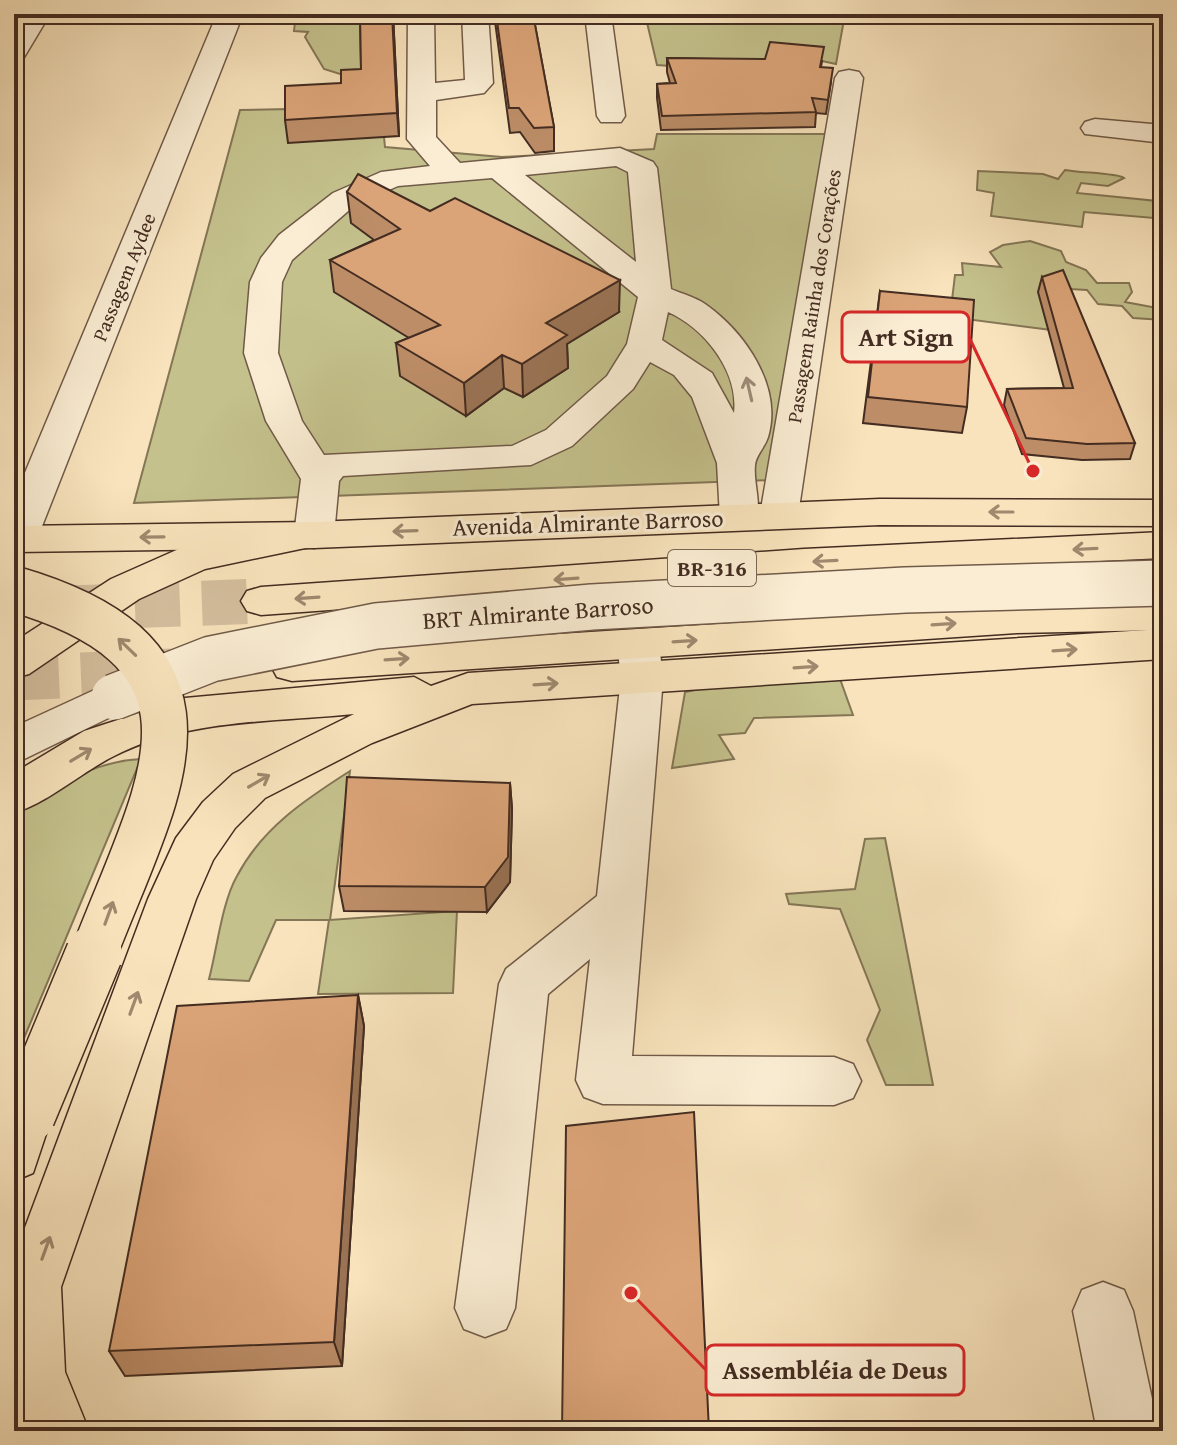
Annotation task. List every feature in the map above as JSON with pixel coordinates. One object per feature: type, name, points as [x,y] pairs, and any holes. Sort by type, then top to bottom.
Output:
[{"type":"main road","name":"Avenida Almirante Barroso","points":[[16,539],[314,535],[779,515],[1163,513]]},
{"type":"main road","points":[[14,663],[125,589],[195,557],[314,535]]},
{"type":"main road","name":"Avenida Almirante Barroso","points":[[261,601],[804,562],[1163,545]]},
{"type":"main road","points":[[14,589],[74,610],[107,629],[144,665],[165,709],[160,776],[71,1017],[18,1134]]},
{"type":"main road","points":[[14,795],[100,743],[185,714],[468,689],[640,661],[1017,619],[1163,616]]},
{"type":"main road","points":[[292,666],[640,661],[1163,644]]},
{"type":"main road","points":[[58,1431],[35,1372],[32,1287],[172,899],[193,851],[219,815],[249,786],[356,731],[468,689]]},
{"type":"street","points":[[14,53],[37,14]]},
{"type":"street","name":"Passagem Aydee","points":[[16,539],[230,14]]},
{"type":"street","points":[[421,14],[422,139],[451,171]]},
{"type":"street","points":[[422,93],[474,87],[479,83],[475,14]]},
{"type":"street","points":[[598,14],[611,116]]},
{"type":"street","name":"Passagem Rainha dos Corações","points":[[779,515],[849,78]]},
{"type":"street","points":[[1095,128],[1163,134]]},
{"type":"street","points":[[314,535],[319,484],[324,471],[342,462],[494,460],[538,450],[559,438],[621,382],[644,344],[655,294],[642,168],[638,163],[620,157],[392,178],[344,199],[290,242],[277,258],[266,282],[261,353],[284,421],[319,484]]},
{"type":"street","points":[[497,167],[655,294],[692,310],[719,334],[743,365],[753,406],[750,437],[736,463]]},
{"type":"street","points":[[644,344],[666,355],[700,380],[736,463],[739,517]]},
{"type":"street","name":"BRT Almirante Barroso","points":[[14,747],[114,697],[211,659],[376,626],[639,605],[921,590],[1163,583]]},
{"type":"street","points":[[640,661],[603,1080],[834,1081]]},
{"type":"street","points":[[485,1308],[524,984],[618,907]]},
{"type":"street","points":[[1103,1311],[1128,1431]]},
{"type":"shaded area","points":[[296,14],[363,14],[363,70],[340,74],[324,69],[305,37],[308,32],[294,31]]},
{"type":"shaded area","points":[[645,14],[845,14],[836,64],[822,61],[757,72],[657,65]]},
{"type":"shaded area","points":[[289,109],[384,137],[385,147],[502,157],[654,149],[657,134],[832,134],[774,480],[134,503],[240,110]]},
{"type":"shaded area","points":[[1065,170],[1124,178],[1108,186],[1081,183],[1077,193],[1157,201],[1154,218],[1084,212],[1082,227],[991,216],[994,193],[977,190],[978,171],[1043,174],[1058,179]]},
{"type":"shaded area","points":[[1030,241],[1061,251],[1066,262],[1086,270],[1097,283],[1129,283],[1132,292],[1125,302],[1163,309],[1163,320],[1133,318],[1122,306],[1098,304],[1087,290],[1070,289],[1075,333],[950,317],[955,275],[963,275],[962,263],[1001,267],[990,252],[1003,245]]},
{"type":"shaded area","points":[[753,679],[840,679],[853,715],[754,718],[745,733],[719,735],[734,759],[672,768],[685,692]]},
{"type":"shaded area","points":[[141,759],[14,1062],[14,811],[90,770]]},
{"type":"shaded area","points":[[350,771],[330,920],[457,911],[453,993],[318,994],[329,920],[276,920],[249,981],[209,979],[227,899],[247,859],[286,816]]},
{"type":"shaded area","points":[[885,838],[933,1085],[886,1085],[867,1040],[880,1010],[840,909],[789,904],[786,894],[855,889],[865,839]]},
{"type":"building","points":[[360,14],[392,14],[397,113],[285,120],[285,86],[341,83],[341,70],[361,69]]},
{"type":"building","points":[[496,14],[533,14],[554,127],[534,128],[519,108],[509,108]]},
{"type":"building","points":[[770,42],[824,47],[820,67],[833,68],[828,100],[812,98],[816,112],[662,116],[657,84],[676,83],[667,58],[765,59]]},
{"type":"building","points":[[358,174],[430,211],[455,198],[620,280],[546,323],[567,335],[522,364],[502,355],[464,383],[396,343],[440,325],[330,260],[400,229],[347,192]]},
{"type":"building","points":[[1063,270],[1135,443],[1087,444],[1026,438],[1007,389],[1073,388],[1042,277]]},
{"type":"building","points":[[880,291],[974,300],[967,407],[868,397]]},
{"type":"building","points":[[347,777],[510,783],[508,857],[485,887],[339,886]]},
{"type":"building","points":[[358,995],[334,1342],[109,1351],[177,1006]]},
{"type":"building","points":[[694,1112],[709,1431],[562,1431],[566,1126]]},
{"type":"tunnel","points":[[68,608],[261,601]]},
{"type":"tunnel","points":[[14,678],[171,671]]},
{"type":"place","name":"Art Sign","points":[[1033,471]]},
{"type":"place","name":"Assembléia de Deus","points":[[631,1293]]}]
